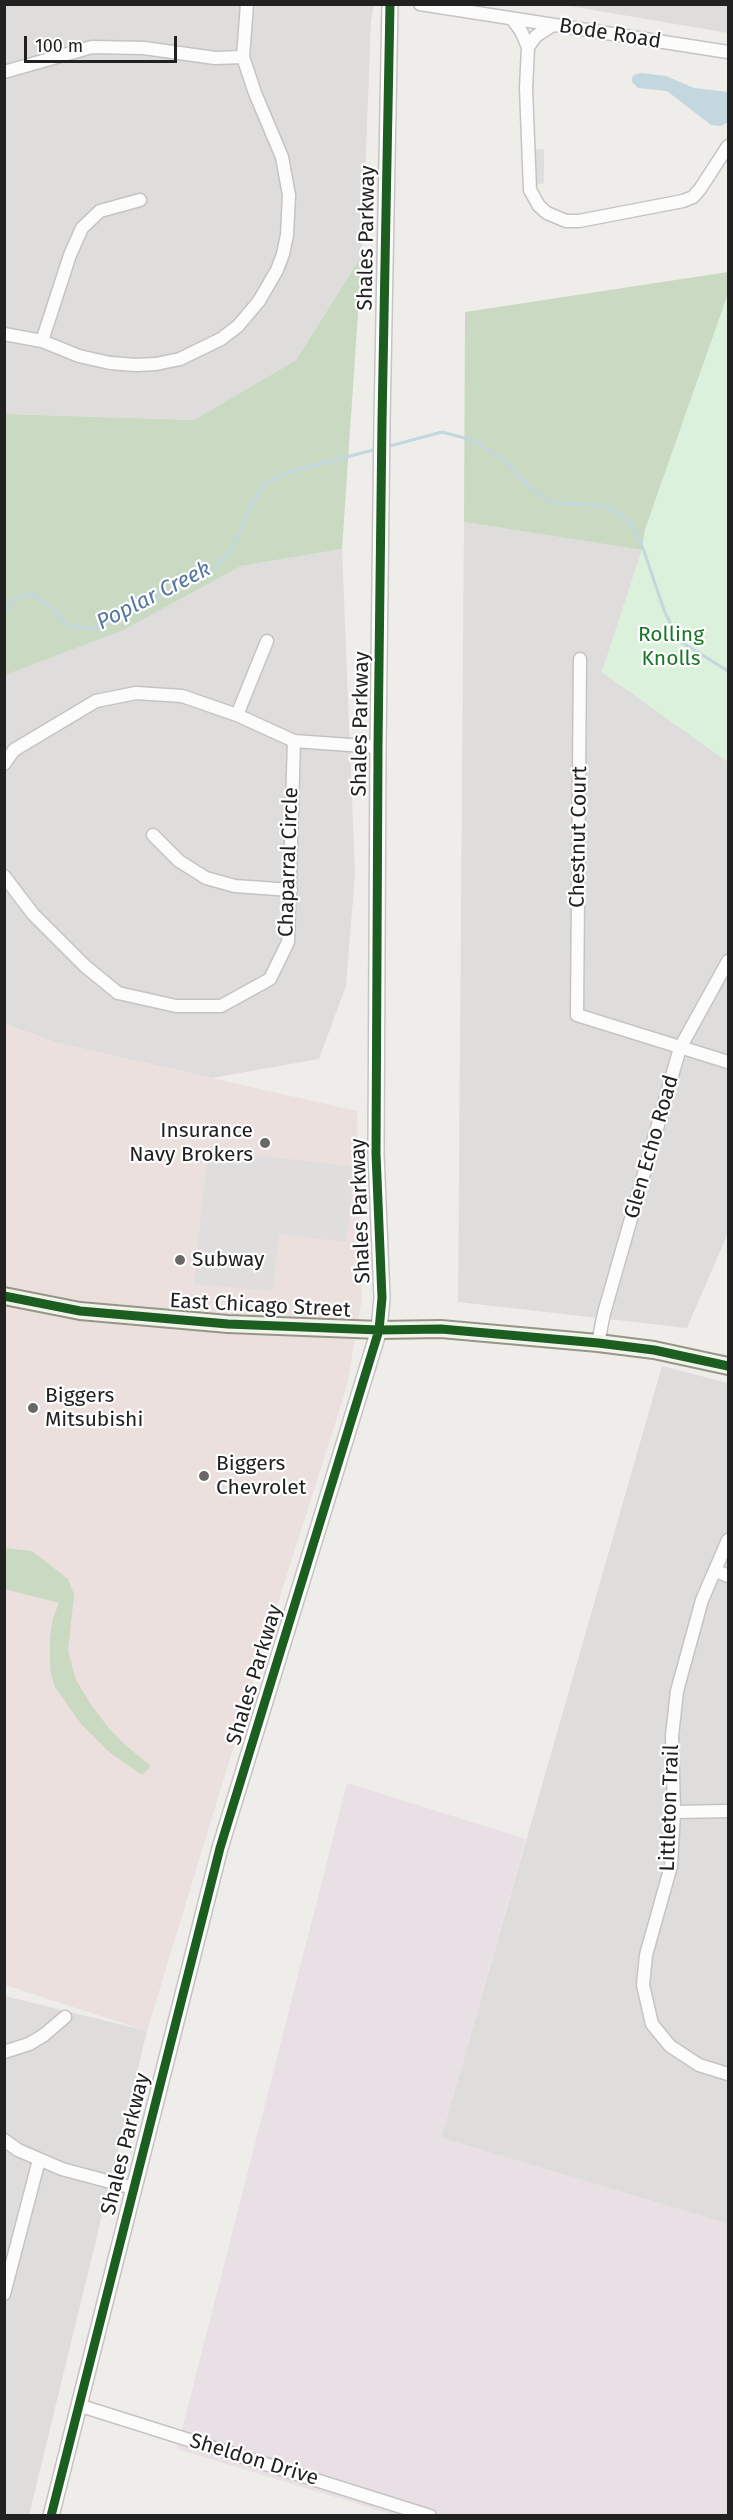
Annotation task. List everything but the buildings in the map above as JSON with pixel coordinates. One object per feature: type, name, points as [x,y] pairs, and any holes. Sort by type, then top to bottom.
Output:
[{"type":"main road","name":"East Chicago Street","points":[[4,1296],[80,1311],[228,1324],[379,1330],[441,1329],[598,1343],[654,1350],[729,1366]]},
{"type":"street","points":[[4,334],[42,341],[79,356],[110,363],[156,364],[180,359],[221,339],[238,326],[259,301],[277,270],[283,254],[287,235],[289,195],[282,157],[255,93],[243,57],[247,4]]},
{"type":"street","name":"Shales Parkway","points":[[51,2516],[220,1848],[379,1330],[382,1298],[376,1154],[378,747],[390,4]]},
{"type":"street","name":"Bode Road","points":[[420,4],[729,52]]},
{"type":"street","points":[[512,19],[521,31],[528,47],[526,88],[530,190],[538,206],[547,213],[566,221],[579,221],[683,201],[693,197],[700,189],[729,146]]},
{"type":"street","points":[[528,47],[537,36],[553,25]]},
{"type":"street","points":[[4,72],[92,47],[144,48],[215,58],[243,57]]},
{"type":"street","points":[[42,341],[70,255],[82,228],[100,211],[140,200]]},
{"type":"street","points":[[237,715],[267,640]]},
{"type":"street","name":"Chestnut Court","points":[[580,659],[578,1015],[680,1048]]},
{"type":"street","points":[[4,764],[14,750],[96,701],[136,693],[182,696],[237,715],[294,741],[378,747]]},
{"type":"street","name":"Chaparral Circle","points":[[4,876],[33,914],[85,966],[118,993],[176,1006],[221,1006],[270,979],[288,942],[294,741]]},
{"type":"street","points":[[153,835],[179,861],[206,878],[235,886],[291,890]]},
{"type":"street","name":"Glen Echo Road","points":[[598,1343],[604,1313],[680,1048],[729,961]]},
{"type":"street","points":[[680,1048],[729,1062]]},
{"type":"street","name":"Littleton Trail","points":[[729,1540],[694,1627],[677,1691],[672,1736],[674,1812],[671,1866],[644,1966],[643,1985],[652,2024],[670,2046],[699,2065],[729,2074]]},
{"type":"street","points":[[715,1570],[729,1576]]},
{"type":"street","points":[[674,1812],[729,1811]]},
{"type":"street","points":[[4,2052],[29,2044],[44,2036],[65,2017]]},
{"type":"street","points":[[4,2140],[39,2160],[62,2169],[134,2188]]},
{"type":"street","points":[[4,2294],[39,2160]]},
{"type":"street","name":"Sheldon Drive","points":[[78,2405],[430,2516]]},
{"type":"shaded area","points":[[5,5],[374,5],[371,20],[362,255],[296,360],[194,420],[5,414]]},
{"type":"shaded area","points":[[564,5],[728,5],[728,33]]},
{"type":"shaded area","points":[[544,149],[544,183],[535,185],[534,150]]},
{"type":"shaded area","points":[[464,522],[642,550],[602,672],[728,762],[728,1233],[687,1328],[458,1302]]},
{"type":"shaded area","points":[[342,549],[355,874],[346,986],[319,1059],[212,1078],[57,1043],[5,1024],[4,675],[124,630],[241,566]]},
{"type":"shaded area","points":[[4,1024],[57,1043],[357,1111],[362,1298],[347,1386],[264,1647],[147,2031],[5,1985],[4,1556],[9,1550],[4,1547]]},
{"type":"shaded area","points":[[215,1150],[355,1167],[346,1242],[279,1234],[273,1291],[194,1284],[207,1156],[214,1157]]},
{"type":"shaded area","points":[[662,1366],[728,1383],[728,2224],[441,2138]]},
{"type":"shaded area","points":[[347,1783],[526,1839],[441,2138],[728,2224],[728,2515],[394,2515],[177,2449]]},
{"type":"shaded area","points":[[5,1996],[147,2031],[29,2515],[5,2516]]},
{"type":"shaded area","points":[[539,2084],[551,2109],[543,2113],[530,2088]]},
{"type":"green space","points":[[362,255],[342,549],[241,566],[124,630],[5,675],[5,414],[194,420],[296,360]]},
{"type":"green space","points":[[728,272],[728,294],[645,530],[642,550],[464,522],[465,312]]},
{"type":"green space","name":"Rolling Knolls","points":[[728,294],[728,762],[602,672],[642,550],[645,530]]},
{"type":"green space","points":[[5,1548],[32,1551],[68,1579],[74,1594],[68,1651],[76,1680],[108,1727],[124,1744],[151,1766],[142,1775],[109,1752],[81,1724],[55,1687],[50,1670],[50,1637],[53,1618],[59,1603],[5,1589]]},
{"type":"water","points":[[641,73],[666,76],[694,88],[728,92],[728,122],[721,126],[711,125],[667,91],[638,88],[632,82],[632,78]]},
{"type":"waterway","name":"Poplar Creek","points":[[386,447],[442,432],[472,440],[505,461],[529,486],[550,502],[609,507],[630,522],[643,548],[664,610],[678,640],[728,671]]},
{"type":"waterway","name":"Poplar Creek","points":[[4,611],[16,598],[33,594],[51,608],[68,626],[94,629],[212,570],[232,550],[245,518],[263,485],[289,472],[377,449]]},
{"type":"cycle path","points":[[51,2516],[220,1848],[379,1330],[382,1298],[376,1154],[378,747],[390,4]]},
{"type":"cycle path","points":[[4,1296],[80,1311],[228,1324],[379,1330],[441,1329],[598,1343],[654,1350],[728,1366]]},
{"type":"place","name":"Insurance Navy Brokers","points":[[265,1143]]},
{"type":"place","name":"Subway","points":[[180,1260]]},
{"type":"place","name":"Biggers Mitsubishi","points":[[33,1408]]},
{"type":"place","name":"Biggers Chevrolet","points":[[204,1476]]}]
